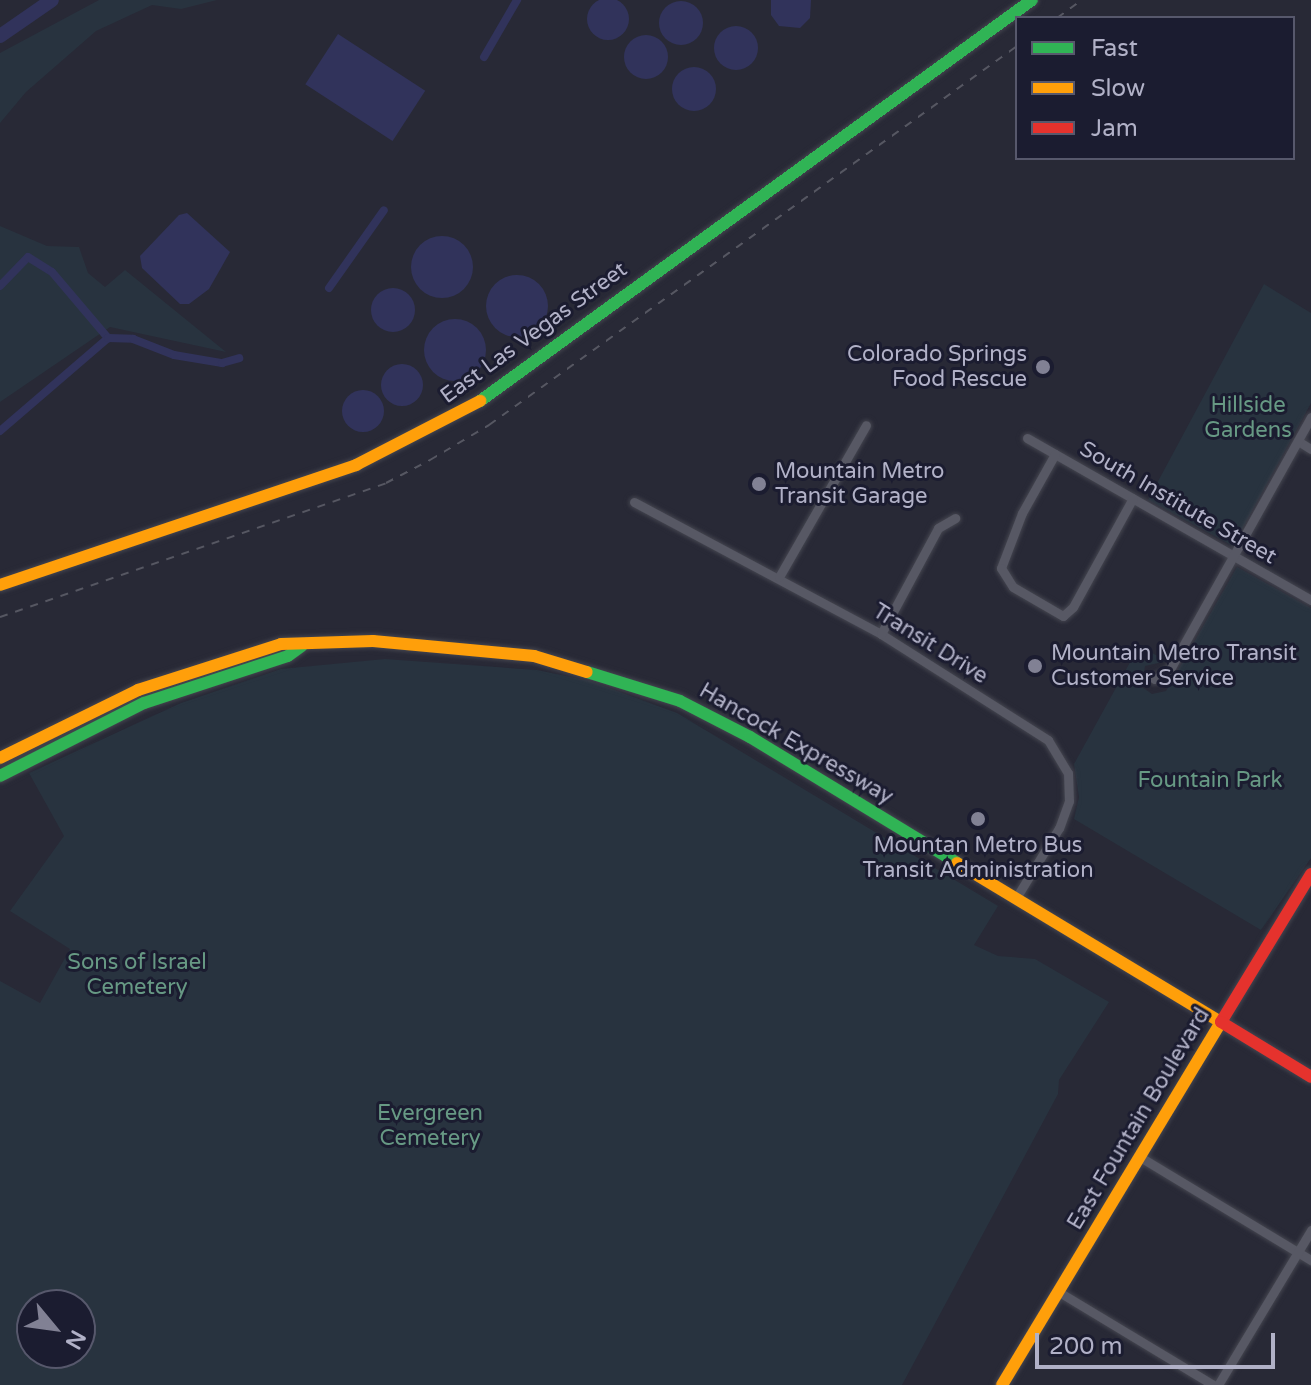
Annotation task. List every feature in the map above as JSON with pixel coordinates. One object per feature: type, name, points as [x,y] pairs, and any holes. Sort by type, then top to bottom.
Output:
[{"type":"main road","name":"East Las Vegas Street","points":[[0,585],[356,465],[470,408],[1032,0]]},
{"type":"main road","name":"Hancock Expressway","points":[[0,758],[138,690],[261,648],[373,641],[457,645],[534,656],[614,677],[680,701],[750,737],[1311,1077]]},
{"type":"main road","name":"Hancock Expressway","points":[[0,776],[144,703],[288,656],[302,646]]},
{"type":"main road","name":"East Fountain Boulevard","points":[[1002,1385],[1221,1022],[1307,889],[1311,874]]},
{"type":"street","points":[[1154,679],[1169,671],[1311,417]]},
{"type":"street","points":[[779,577],[866,425]]},
{"type":"street","name":"South Institute Street","points":[[1027,438],[1311,600]]},
{"type":"street","points":[[1298,441],[1311,449]]},
{"type":"street","points":[[1055,454],[1022,513],[1001,568],[1013,587],[1050,609],[1063,616],[1073,607],[1133,498]]},
{"type":"street","name":"Transit Drive","points":[[634,502],[881,634],[1037,731],[1063,760],[1070,786],[1065,815],[1016,898]]},
{"type":"street","points":[[881,634],[938,528],[955,518]]},
{"type":"street","points":[[1140,1157],[1311,1260]]},
{"type":"street","points":[[1059,1292],[1215,1385],[1311,1230]]},
{"type":"green space","points":[[99,0],[217,0],[181,9],[152,5],[96,31],[26,92],[0,123],[0,53]]},
{"type":"green space","points":[[0,226],[47,246],[79,247],[88,273],[105,287],[125,270],[226,352],[110,327],[0,402]]},
{"type":"green space","name":"Hillside Gardens","points":[[1264,284],[1311,313],[1311,403],[1233,546],[1148,500]]},
{"type":"green space","name":"Fountain Park","points":[[1237,567],[1311,608],[1311,858],[1261,930],[1074,819],[1079,797],[1074,764],[1139,646],[1167,661],[1145,666],[1142,687],[1152,694],[1166,691]]},
{"type":"green space","name":"Evergreen Cemetery","points":[[385,659],[537,670],[590,681],[677,713],[998,906],[974,945],[998,956],[1035,959],[1109,1002],[1059,1080],[1058,1094],[902,1385],[0,1385],[0,981],[40,1003],[70,949],[10,911],[64,836],[29,773],[181,703],[281,669]]},
{"type":"water","points":[[600,-1],[616,-1],[628,11],[628,27],[616,39],[600,39],[588,27],[588,11]]},
{"type":"water","points":[[771,0],[811,0],[810,18],[800,28],[779,26],[771,15]]},
{"type":"water","points":[[681,1],[696,8],[703,23],[696,38],[681,45],[666,38],[659,23],[666,8]]},
{"type":"water","points":[[736,26],[751,33],[758,48],[751,63],[736,70],[721,63],[714,48],[721,33]]},
{"type":"water","points":[[338,34],[425,91],[393,141],[305,84]]},
{"type":"water","points":[[646,35],[661,42],[668,57],[661,72],[646,79],[631,72],[624,57],[631,42]]},
{"type":"water","points":[[694,67],[709,74],[716,89],[709,104],[694,111],[679,104],[672,89],[679,74]]},
{"type":"water","points":[[187,213],[230,252],[209,289],[189,304],[180,304],[142,268],[140,256],[179,215]]},
{"type":"water","points":[[442,236],[464,245],[473,267],[464,289],[442,298],[420,289],[411,267],[420,245]]},
{"type":"water","points":[[517,275],[539,284],[548,306],[539,328],[517,337],[495,328],[486,306],[495,284]]},
{"type":"water","points":[[393,288],[409,294],[415,310],[409,326],[393,332],[377,326],[371,310],[377,294]]},
{"type":"water","points":[[455,319],[477,328],[486,350],[477,372],[455,381],[433,372],[424,350],[433,328]]},
{"type":"water","points":[[402,364],[417,370],[423,385],[417,400],[402,406],[387,400],[381,385],[387,370]]},
{"type":"water","points":[[363,390],[378,396],[384,411],[378,426],[363,432],[348,426],[342,411],[348,396]]},
{"type":"waterway","points":[[0,36],[52,0]]},
{"type":"waterway","points":[[484,57],[517,0]]},
{"type":"waterway","points":[[329,288],[384,210]]},
{"type":"waterway","points":[[0,286],[28,257],[52,272],[108,338]]},
{"type":"waterway","points":[[0,431],[108,338],[133,339],[174,355],[222,363],[239,358]]},
{"type":"railway","points":[[1060,16],[1082,0]]},
{"type":"railway","points":[[0,617],[386,483],[430,460],[489,425],[1015,47]]},
{"type":"traffic: fast","points":[[480,401],[1032,0]]},
{"type":"traffic: fast","points":[[0,776],[144,703],[288,656],[302,646]]},
{"type":"traffic: fast","points":[[587,672],[680,701],[750,737],[957,863]]},
{"type":"traffic: slow","points":[[0,585],[356,465],[480,401]]},
{"type":"traffic: slow","points":[[0,758],[138,690],[281,644],[373,641],[534,656],[587,672]]},
{"type":"traffic: slow","points":[[957,863],[1221,1022],[1002,1385]]},
{"type":"traffic: jam","points":[[1311,874],[1221,1022],[1311,1077]]},
{"type":"place","name":"Colorado Springs Food Rescue","points":[[1043,367]]},
{"type":"place","name":"Mountain Metro Transit Garage","points":[[759,484]]},
{"type":"place","name":"Mountain Metro Transit Customer Service","points":[[1035,666]]},
{"type":"place","name":"Mountan Metro Bus Transit Administration","points":[[978,819]]},
{"type":"park label","name":"Sons of Israel Cemetery","points":[[137,974]]}]
